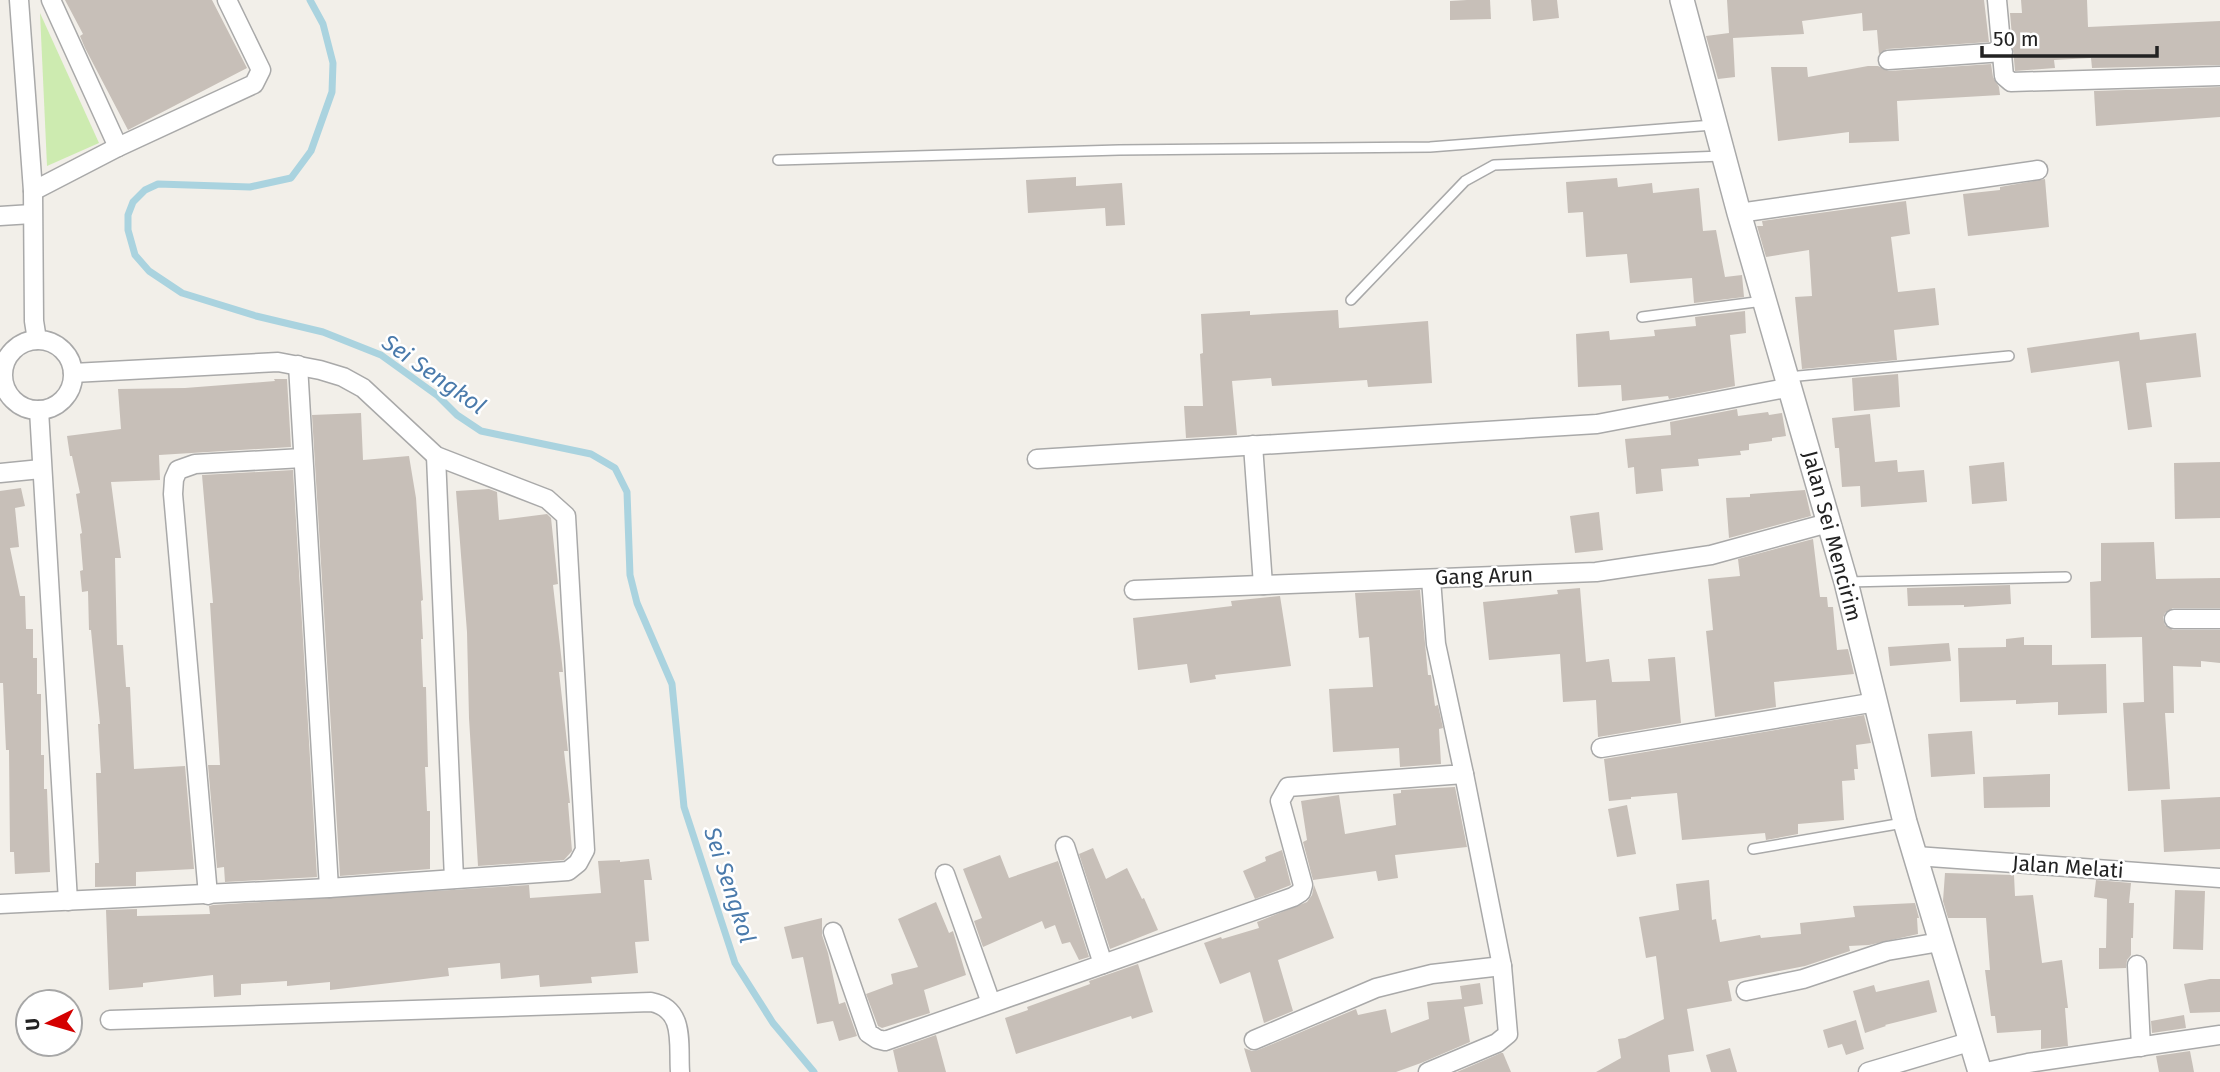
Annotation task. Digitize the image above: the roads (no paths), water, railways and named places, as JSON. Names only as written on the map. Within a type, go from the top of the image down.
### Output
[{"type":"street","points":[[19,0],[33,191],[34,321],[37,340]]},
{"type":"street","points":[[51,0],[118,147]]},
{"type":"street","points":[[33,191],[118,147],[254,84],[261,70],[226,0]]},
{"type":"street","name":"Jalan Sei Mencirim","points":[[1682,0],[1739,212],[1846,582],[1905,822],[1980,1072]]},
{"type":"street","points":[[1997,0],[2004,76],[2011,82],[2220,76]]},
{"type":"street","points":[[1888,60],[2003,52]]},
{"type":"street","points":[[1739,212],[2038,170]]},
{"type":"street","points":[[0,216],[32,214]]},
{"type":"street","points":[[37,340],[57,345],[71,362],[73,373],[67,394],[50,408],[38,410],[18,404],[5,387],[1,376],[9,355],[26,342],[37,340]]},
{"type":"street","points":[[0,904],[329,888],[568,871],[578,863],[585,850],[566,516],[547,499],[436,456],[363,388],[343,377],[278,362],[73,373]]},
{"type":"street","points":[[298,365],[329,888]]},
{"type":"street","points":[[1037,459],[1597,424],[1789,382]]},
{"type":"street","points":[[38,410],[68,901]]},
{"type":"street","points":[[1253,445],[1263,585]]},
{"type":"street","points":[[436,456],[454,879]]},
{"type":"street","points":[[208,895],[173,494],[174,479],[178,470],[195,464],[303,458]]},
{"type":"street","points":[[0,473],[41,470]]},
{"type":"street","name":"Gang Arun","points":[[1134,590],[1596,572],[1711,555],[1828,523]]},
{"type":"street","points":[[1431,1072],[1497,1043],[1508,1034],[1502,966],[1436,644],[1432,579]]},
{"type":"street","points":[[2174,619],[2220,619]]},
{"type":"street","points":[[1601,748],[1876,702]]},
{"type":"street","points":[[833,932],[868,1033],[885,1041],[1301,892],[1303,885],[1280,801],[1288,787],[1464,774]]},
{"type":"street","points":[[1065,846],[1103,964]]},
{"type":"street","name":"Jalan Melati","points":[[1916,856],[2220,878]]},
{"type":"street","points":[[944,874],[991,1003]]},
{"type":"street","points":[[1746,991],[1803,979],[1887,951],[1940,942]]},
{"type":"street","points":[[2137,965],[2141,1047]]},
{"type":"street","points":[[1254,1040],[1376,988],[1432,974],[1502,966]]},
{"type":"street","points":[[110,1020],[651,1002],[662,1004],[671,1010],[677,1019],[680,1072]]},
{"type":"street","points":[[1986,1072],[2028,1063],[2220,1035]]},
{"type":"street","points":[[1868,1072],[1969,1042]]},
{"type":"lane","points":[[778,160],[1119,150],[1430,147],[1716,125]]},
{"type":"lane","points":[[1351,300],[1465,181],[1494,165],[1724,156]]},
{"type":"lane","points":[[1642,317],[1765,301]]},
{"type":"lane","points":[[1789,382],[2010,356]]},
{"type":"lane","points":[[1846,582],[2066,577]]},
{"type":"lane","points":[[1753,849],[1905,822]]},
{"type":"waterway","name":"Sei Sengkol","points":[[310,0],[323,24],[333,63],[332,92],[311,151],[291,178],[250,187],[158,184],[145,190],[133,202],[128,215],[128,230],[135,255],[149,271],[182,293],[256,316],[323,332],[381,355],[481,431],[591,454],[615,468],[627,492],[630,575],[637,603],[672,684],[684,807],[735,963],[773,1023],[814,1072]]}]
